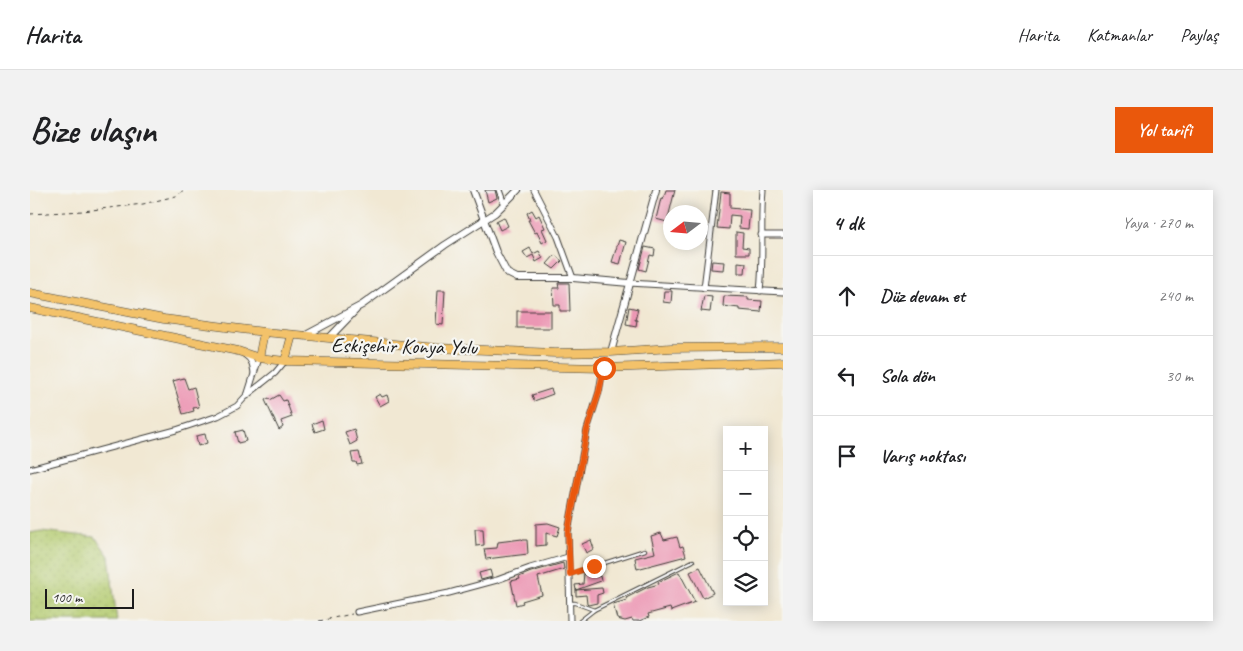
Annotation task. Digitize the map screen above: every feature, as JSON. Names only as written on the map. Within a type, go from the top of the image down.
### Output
[{"type":"highway","points":[[30,293],[164,319],[292,335],[437,348],[555,353],[671,348],[783,347]]},
{"type":"highway","name":"Eskişehir Konya Yolu","points":[[30,308],[238,350],[259,358],[284,361],[604,368],[783,362]]},
{"type":"highway","points":[[259,358],[264,332]]},
{"type":"highway","points":[[284,361],[292,335]]},
{"type":"street","points":[[473,190],[496,252],[507,273],[517,278],[574,278],[783,292]]},
{"type":"street","points":[[499,190],[504,204]]},
{"type":"street","points":[[330,337],[361,306],[445,244],[495,213],[518,190]]},
{"type":"street","points":[[534,190],[558,237],[574,278]]},
{"type":"street","points":[[611,352],[656,190]]},
{"type":"street","points":[[704,288],[716,190]]},
{"type":"street","points":[[760,291],[762,276],[763,190]]},
{"type":"street","points":[[761,235],[783,235]]},
{"type":"street","points":[[306,335],[361,306]]},
{"type":"street","points":[[238,350],[248,357],[253,365],[254,376]]},
{"type":"street","points":[[246,396],[259,358]]},
{"type":"street","points":[[30,469],[176,430],[218,416],[237,406],[246,396],[275,373],[284,361]]},
{"type":"street","points":[[570,621],[568,532],[587,430],[599,392],[604,368]]},
{"type":"street","points":[[357,612],[450,593],[568,557]]},
{"type":"lane","points":[[570,574],[645,550]]},
{"type":"lane","points":[[580,621],[594,610],[693,561]]},
{"type":"lane","points":[[570,603],[594,610]]},
{"type":"path","points":[[30,214],[83,211],[144,204],[176,196],[184,190]]},
{"type":"path","points":[[318,621],[357,612]]},
{"type":"green space","points":[[41,531],[95,537],[109,556],[117,621],[30,621],[30,533]]},
{"type":"building","points":[[485,190],[495,190],[497,198],[488,202]]},
{"type":"building","points":[[666,190],[675,190],[671,205],[663,205],[663,221],[656,219],[661,198],[663,199]]},
{"type":"building","points":[[721,192],[730,193],[730,208],[750,210],[748,229],[739,228],[740,216],[730,215],[729,229],[717,228]]},
{"type":"building","points":[[532,210],[536,217],[539,215],[545,228],[542,229],[547,240],[542,243],[528,220],[530,220],[527,213]]},
{"type":"building","points":[[504,217],[508,226],[500,230],[496,221]]},
{"type":"building","points":[[736,232],[743,233],[742,247],[749,248],[749,254],[736,254]]},
{"type":"building","points":[[619,240],[626,242],[620,264],[612,262]]},
{"type":"building","points":[[645,247],[655,249],[654,256],[650,255],[646,271],[639,269]]},
{"type":"building","points":[[530,248],[533,254],[539,251],[543,258],[536,262],[533,255],[527,258],[523,252]]},
{"type":"building","points":[[555,255],[562,261],[554,269],[547,264]]},
{"type":"building","points":[[712,261],[724,262],[723,270],[711,269]]},
{"type":"building","points":[[738,262],[746,263],[745,273],[738,273]]},
{"type":"building","points":[[558,283],[569,283],[570,311],[560,311],[560,305],[554,305],[553,288],[559,288]]},
{"type":"building","points":[[438,290],[445,290],[443,325],[436,324]]},
{"type":"building","points":[[664,291],[672,291],[671,303],[663,302]]},
{"type":"building","points":[[704,296],[712,297],[710,312],[701,311]]},
{"type":"building","points":[[724,296],[748,297],[748,300],[762,301],[761,312],[723,306]]},
{"type":"building","points":[[629,307],[638,309],[635,320],[637,320],[636,326],[626,324]]},
{"type":"building","points":[[517,311],[551,311],[551,328],[517,328]]},
{"type":"building","points":[[184,378],[188,389],[194,387],[199,407],[193,408],[194,411],[183,414],[173,381]]},
{"type":"building","points":[[551,389],[553,394],[534,401],[532,395]]},
{"type":"building","points":[[380,394],[382,397],[387,395],[389,401],[380,406],[375,397]]},
{"type":"building","points":[[279,395],[283,401],[286,400],[292,417],[281,421],[283,427],[279,430],[265,400],[269,398],[270,400]]},
{"type":"building","points":[[322,420],[324,429],[315,432],[312,424]]},
{"type":"building","points":[[354,429],[357,441],[350,445],[345,432]]},
{"type":"building","points":[[243,430],[246,441],[238,443],[235,432]]},
{"type":"building","points":[[205,434],[207,443],[198,446],[196,436]]},
{"type":"building","points":[[359,452],[362,464],[357,465],[356,462],[353,462],[351,453]]},
{"type":"building","points":[[548,523],[560,527],[557,536],[546,533],[546,545],[536,546],[536,524]]},
{"type":"building","points":[[475,529],[483,529],[484,545],[476,546]]},
{"type":"building","points":[[661,533],[664,540],[677,537],[680,547],[683,546],[686,556],[637,569],[635,558],[655,553],[651,536]]},
{"type":"building","points":[[527,540],[528,554],[486,559],[484,549],[497,548],[498,542]]},
{"type":"building","points":[[591,540],[594,549],[586,553],[582,544]]},
{"type":"building","points":[[563,563],[564,569],[538,577],[542,595],[522,601],[523,603],[516,605],[511,581],[520,579],[519,577],[531,572]]},
{"type":"building","points":[[700,567],[713,593],[703,598],[690,572]]},
{"type":"building","points":[[490,570],[492,577],[481,580],[479,573]]},
{"type":"building","points":[[593,570],[595,577],[600,576],[601,581],[576,590],[575,585],[583,584],[584,573]]},
{"type":"building","points":[[679,572],[695,602],[671,611],[670,608],[648,614],[649,617],[639,621],[617,619],[613,604],[627,600],[626,598],[648,587],[659,584],[658,582]]},
{"type":"building","points":[[602,588],[603,593],[597,595],[597,603],[588,605],[586,595],[576,596],[576,590]]},
{"type":"route","points":[[594,566],[570,574],[568,532],[587,430],[599,392],[604,368]]}]
